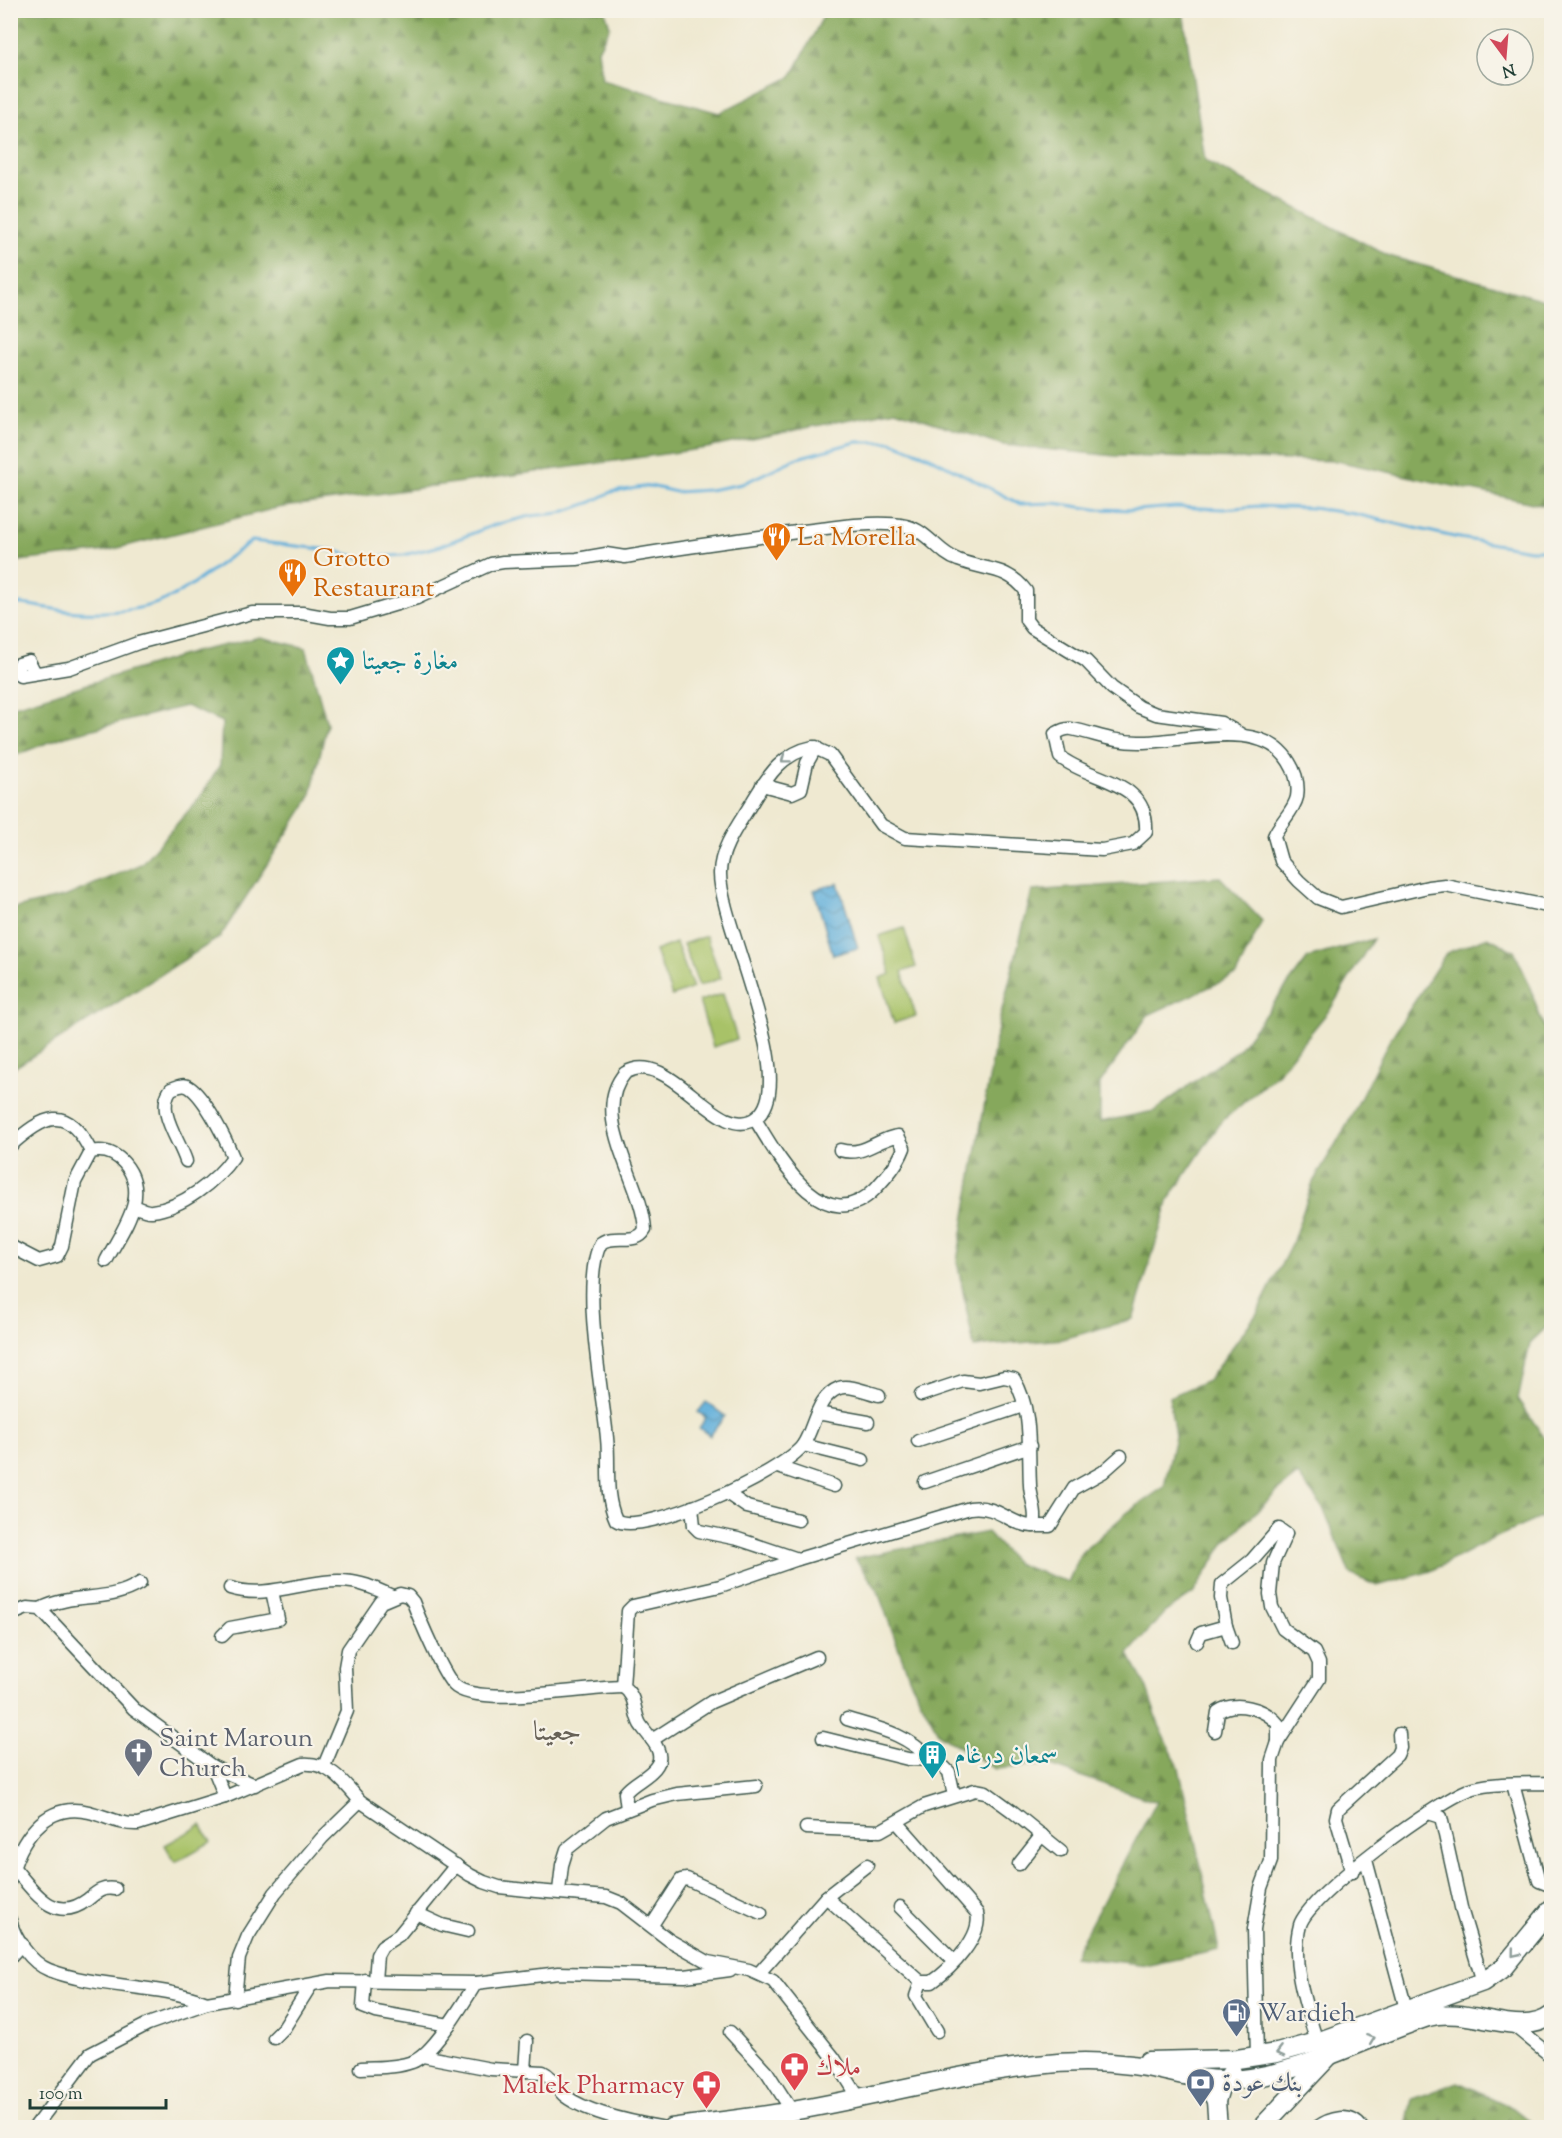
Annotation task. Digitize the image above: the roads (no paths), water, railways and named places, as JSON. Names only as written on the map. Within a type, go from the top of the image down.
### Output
[{"type":"highway","points":[[1132,2065],[1158,2059],[1257,2057],[1317,2042],[1484,1982],[1503,1968],[1551,1908]]},
{"type":"highway","points":[[671,2127],[792,2111],[981,2073],[1068,2062],[1132,2065],[1225,2080],[1258,2077],[1330,2055],[1446,2013],[1467,2014],[1513,2025],[1530,2024],[1551,2015]]},
{"type":"highway","points":[[1261,2127],[1330,2055]]},
{"type":"highway","points":[[1216,2101],[1225,2080],[1236,2069],[1257,2057]]},
{"type":"highway","points":[[1195,2076],[1211,2090],[1216,2101],[1218,2127]]},
{"type":"street","points":[[35,673],[77,666],[138,643],[252,613],[302,613],[330,618],[350,618],[417,598],[491,564],[577,560],[606,554],[625,557],[848,526],[891,525],[913,528],[926,535],[953,558],[975,567],[1008,573],[1026,591],[1026,620],[1032,628],[1086,661],[1112,688],[1139,707],[1156,714],[1221,723],[1246,737]]},
{"type":"street","points":[[879,1395],[846,1386],[839,1388],[827,1397],[803,1445],[778,1467],[728,1494],[692,1507],[625,1524],[616,1520],[610,1509],[607,1432],[593,1316],[595,1273],[602,1243],[606,1239],[636,1238],[645,1230],[616,1132],[613,1112],[614,1090],[625,1073],[647,1067],[661,1072],[729,1120],[748,1122],[755,1119],[770,1102],[771,1089],[767,1057],[753,992],[724,906],[720,869],[725,851],[762,785],[772,770],[786,758],[805,748],[816,747],[830,755],[881,825],[904,838],[1102,850],[1133,844],[1146,832],[1147,816],[1139,801],[1119,785],[1060,757],[1055,734],[1072,729],[1107,740],[1131,742],[1215,734],[1262,740],[1285,754],[1294,771],[1298,788],[1296,801],[1274,836],[1281,861],[1326,903],[1347,907],[1414,890],[1445,885],[1551,907]]},
{"type":"street","points":[[762,785],[792,792],[801,789],[807,763],[816,747]]},
{"type":"street","points":[[134,1206],[150,1212],[170,1205],[218,1178],[233,1157],[226,1140],[202,1101],[189,1087],[181,1085],[171,1089],[165,1102],[165,1113],[186,1161]]},
{"type":"street","points":[[10,1146],[36,1124],[47,1118],[59,1118],[76,1129],[90,1152]]},
{"type":"street","points":[[755,1119],[796,1180],[815,1196],[833,1204],[854,1204],[871,1193],[895,1166],[904,1148],[898,1136],[890,1137],[855,1153],[840,1150]]},
{"type":"street","points":[[90,1152],[107,1151],[127,1166],[135,1187],[134,1206],[106,1261]]},
{"type":"street","points":[[10,1246],[39,1261],[57,1256],[62,1246],[75,1182],[90,1152]]},
{"type":"street","points":[[921,1395],[963,1381],[979,1383],[1010,1377],[1017,1384],[1030,1446],[1030,1486],[1036,1520],[1034,1526]]},
{"type":"street","points":[[918,1441],[1023,1406]]},
{"type":"street","points":[[817,1413],[868,1422]]},
{"type":"street","points":[[803,1445],[863,1460]]},
{"type":"street","points":[[925,1482],[1030,1446]]},
{"type":"street","points":[[623,1687],[628,1611],[633,1606],[720,1586],[798,1559],[982,1506],[1034,1526],[1050,1526],[1074,1488],[1103,1472],[1121,1456]]},
{"type":"street","points":[[778,1467],[834,1486]]},
{"type":"street","points":[[728,1494],[747,1507],[798,1520]]},
{"type":"street","points":[[692,1507],[694,1526],[699,1531],[738,1539],[798,1559]]},
{"type":"street","points":[[1232,1643],[1221,1598],[1222,1584],[1252,1560],[1279,1529],[1286,1534],[1273,1563],[1270,1594],[1272,1607],[1283,1629],[1314,1652],[1319,1669],[1319,1679],[1278,1742]]},
{"type":"street","points":[[230,1588],[244,1593],[272,1591],[324,1582],[351,1581],[392,1596]]},
{"type":"street","points":[[10,1615],[27,1608],[40,1609],[62,1599],[120,1593],[140,1583]]},
{"type":"street","points":[[222,1636],[230,1628],[278,1619],[272,1591]]},
{"type":"street","points":[[324,1766],[347,1711],[345,1657],[374,1611],[392,1596],[400,1594],[408,1596],[413,1602],[452,1684],[469,1693],[550,1694],[623,1687],[632,1695],[639,1722],[659,1754],[659,1763],[625,1792],[627,1809]]},
{"type":"street","points":[[40,1609],[120,1697],[213,1767],[255,1785]]},
{"type":"street","points":[[1197,1642],[1201,1633],[1226,1626]]},
{"type":"street","points":[[652,1740],[711,1702],[818,1658]]},
{"type":"street","points":[[1215,1731],[1218,1712],[1223,1708],[1257,1708],[1278,1724],[1278,1742],[1271,1768],[1271,1861],[1261,1888],[1255,1922],[1254,2001],[1257,2057]]},
{"type":"street","points":[[847,1719],[902,1736],[914,1743],[930,1759]]},
{"type":"street","points":[[1352,1872],[1336,1818],[1338,1809],[1397,1755],[1400,1748],[1399,1734]]},
{"type":"street","points":[[823,1738],[908,1759],[937,1760],[946,1768],[954,1795]]},
{"type":"street","points":[[116,1889],[102,1889],[72,1910],[63,1911],[12,1874],[33,1830],[60,1811],[89,1812],[125,1824],[138,1824],[225,1797],[303,1764],[324,1766],[346,1784],[360,1801],[470,1875],[499,1887],[606,1897],[621,1903],[691,1953],[708,1962],[759,1973],[783,1991],[834,2058],[859,2098]]},
{"type":"street","points":[[213,1767],[225,1797]]},
{"type":"street","points":[[1317,2042],[1305,2001],[1297,1956],[1300,1927],[1304,1916],[1314,1903],[1366,1860],[1453,1796],[1474,1788],[1551,1783]]},
{"type":"street","points":[[1513,1784],[1539,1881],[1551,1886]]},
{"type":"street","points":[[559,1891],[562,1865],[567,1849],[606,1818],[627,1809],[677,1794],[756,1786]]},
{"type":"street","points":[[806,1828],[880,1831],[924,1806],[969,1790],[986,1792],[1061,1851]]},
{"type":"street","points":[[236,1999],[239,1958],[248,1936],[275,1893],[322,1838],[360,1801]]},
{"type":"street","points":[[1428,1813],[1441,1817],[1462,1912],[1484,1982]]},
{"type":"street","points":[[826,1897],[921,1982],[932,1982],[954,1961],[975,1934],[979,1920],[977,1913],[897,1822]]},
{"type":"street","points":[[1019,1864],[1042,1835]]},
{"type":"street","points":[[1366,1860],[1406,2009]]},
{"type":"street","points":[[449,2025],[376,2012],[363,2007],[377,1955],[382,1946],[399,1935],[456,1865]]},
{"type":"street","points":[[759,1973],[826,1897],[867,1865]]},
{"type":"street","points":[[652,1925],[681,1880],[687,1878],[760,1913]]},
{"type":"street","points":[[900,1907],[954,1961]]},
{"type":"street","points":[[416,1913],[442,1925],[468,1931]]},
{"type":"street","points":[[10,1920],[22,1944],[35,1961],[47,1970],[179,1993],[207,2003]]},
{"type":"street","points":[[10,1957],[22,1944]]},
{"type":"street","points":[[34,2127],[90,2054],[102,2045],[148,2024],[207,2003],[330,1981],[476,1983],[559,1973],[686,1976],[734,1969]]},
{"type":"street","points":[[921,1982],[916,1996],[937,2031]]},
{"type":"street","points":[[361,2068],[402,2065],[423,2056],[449,2025],[476,1983]]},
{"type":"street","points":[[274,2038],[284,2028],[311,1985]]},
{"type":"street","points":[[1513,2025],[1551,2057]]},
{"type":"street","points":[[730,2032],[767,2072],[792,2111]]},
{"type":"street","points":[[525,2071],[527,2041]]},
{"type":"street","points":[[423,2056],[491,2069],[543,2072],[549,2075],[568,2098],[624,2121],[665,2127]]},
{"type":"street","points":[[1316,2127],[1342,2117],[1356,2121],[1362,2127]]},
{"type":"water","points":[[838,883],[858,948],[833,955],[814,890]]},
{"type":"water","points":[[706,1402],[725,1416],[710,1436],[699,1428],[706,1418],[698,1412]]},
{"type":"waterway","points":[[10,603],[79,612],[134,609],[155,604],[177,594],[252,541],[331,550],[362,558],[404,555],[440,546],[494,525],[531,516],[560,513],[592,502],[611,492],[650,486],[676,492],[709,490],[742,484],[797,458],[857,442],[892,442],[928,456],[1020,504],[1055,503],[1094,509],[1137,510],[1176,507],[1223,509],[1258,506],[1312,508],[1355,514],[1454,537],[1530,550],[1552,550]]},
{"type":"place","name":"La Morella","points":[[776,562]]},
{"type":"place","name":"Grotto Restaurant","points":[[292,598]]},
{"type":"place","name":"مغارة جعيتا","points":[[341,686]]},
{"type":"place","name":"Saint Maroun Church","points":[[138,1778]]},
{"type":"place","name":"سمعان درغام","points":[[933,1780]]},
{"type":"place","name":"Wardieh","points":[[1237,2038]]},
{"type":"place","name":"ملاك","points":[[795,2092]]},
{"type":"place","name":"بنك عودة","points":[[1201,2108]]},
{"type":"place","name":"Malek Pharmacy","points":[[706,2110]]},
{"type":"district","name":"جعيتا","points":[[557,1730]]}]
